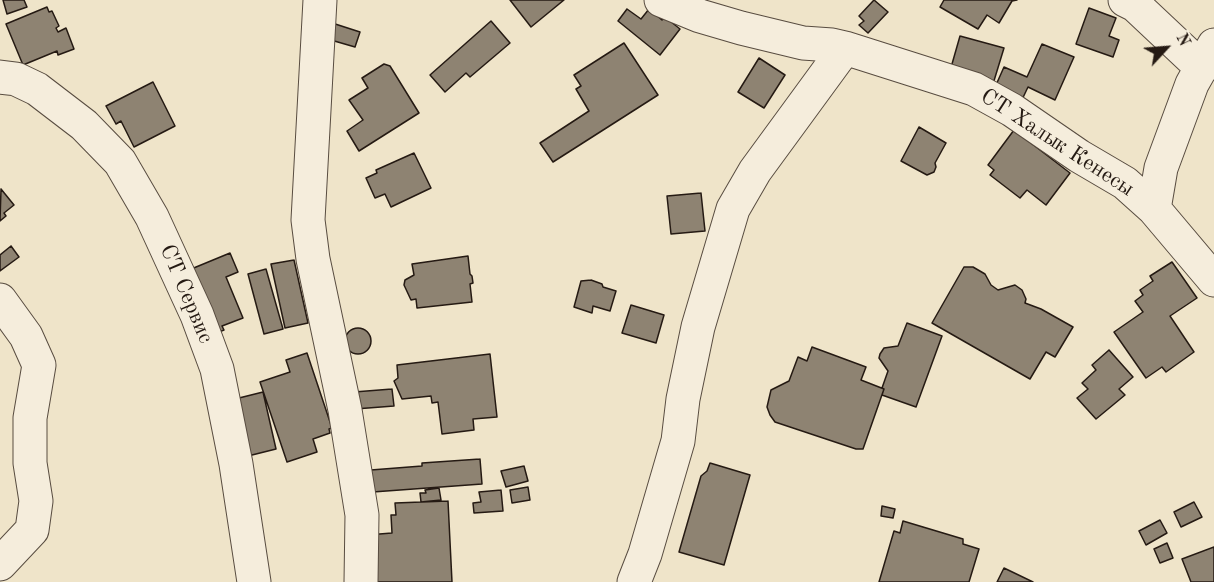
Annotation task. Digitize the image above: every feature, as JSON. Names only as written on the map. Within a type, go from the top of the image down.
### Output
[{"type":"street","points":[[320,0],[308,220],[313,259],[345,410],[362,514],[361,582]]},
{"type":"street","name":"СТ Халык Кенесы","points":[[661,0],[700,16],[741,28],[803,43],[845,48],[974,89],[1012,110],[1079,156],[1125,183],[1154,209],[1214,280]]},
{"type":"street","points":[[1125,0],[1208,57],[1192,84],[1161,168],[1154,209]]},
{"type":"street","points":[[634,582],[645,554],[678,441],[683,399],[698,327],[733,209],[755,171],[845,48]]},
{"type":"street","name":"СТ Сервис","points":[[0,77],[16,79],[37,89],[84,125],[120,162],[152,217],[197,315],[217,369],[236,464],[254,582]]},
{"type":"street","points":[[1125,183],[1146,181],[1161,168]]},
{"type":"street","points":[[0,300],[26,336],[39,365],[30,418],[30,463],[36,501],[32,530],[0,564]]},
{"type":"building","points":[[3,0],[24,0],[27,7],[7,14]]},
{"type":"building","points":[[510,0],[564,0],[531,27]]},
{"type":"building","points":[[874,0],[888,12],[868,33],[859,25],[864,21],[859,16]]},
{"type":"building","points":[[944,0],[1017,0],[1012,1],[999,23],[987,15],[978,29],[940,7]]},
{"type":"building","points":[[47,7],[49,12],[52,11],[59,26],[56,28],[58,32],[66,28],[74,49],[58,55],[57,51],[23,65],[6,24]]},
{"type":"building","points":[[1089,8],[1116,18],[1109,36],[1119,40],[1113,57],[1076,44]]},
{"type":"building","points":[[627,9],[641,19],[649,9],[662,20],[665,17],[680,29],[660,55],[618,21]]},
{"type":"building","points":[[491,21],[510,43],[470,77],[466,73],[445,92],[430,75]]},
{"type":"building","points":[[329,22],[360,32],[355,47],[324,38]]},
{"type":"building","points":[[960,36],[1004,48],[993,84],[950,71]]},
{"type":"building","points":[[624,43],[658,95],[553,162],[540,143],[589,111],[576,89],[581,86],[574,75]]},
{"type":"building","points":[[1042,44],[1074,57],[1055,100],[1028,87],[1019,106],[992,94],[1004,67],[1027,77]]},
{"type":"building","points":[[759,58],[785,75],[764,108],[738,92]]},
{"type":"building","points":[[384,64],[390,66],[419,113],[359,151],[347,131],[363,120],[349,100],[368,88],[362,78]]},
{"type":"building","points":[[153,82],[175,126],[134,147],[121,121],[116,124],[106,106]]},
{"type":"building","points":[[919,127],[946,143],[935,163],[934,172],[927,175],[901,161]]},
{"type":"building","points":[[1014,130],[1070,173],[1046,205],[1027,190],[1020,198],[990,175],[994,170],[988,165]]},
{"type":"building","points":[[414,153],[431,188],[391,207],[385,194],[375,198],[366,178],[377,173],[376,170]]},
{"type":"building","points":[[1,189],[14,205],[4,213],[6,216],[0,221]]},
{"type":"building","points":[[701,193],[705,231],[671,234],[667,196]]},
{"type":"building","points":[[11,246],[19,257],[0,271],[0,255]]},
{"type":"building","points":[[230,253],[238,272],[226,277],[243,318],[222,326],[224,330],[211,335],[184,272]]},
{"type":"building","points":[[468,256],[473,283],[470,284],[472,302],[417,308],[416,299],[411,300],[404,285],[405,280],[414,275],[412,264]]},
{"type":"building","points":[[294,260],[308,323],[285,328],[271,264]]},
{"type":"building","points":[[1172,262],[1197,298],[1170,316],[1194,352],[1166,372],[1162,367],[1146,378],[1114,332],[1143,312],[1135,301],[1143,295],[1140,290],[1153,281],[1150,276]]},
{"type":"building","points":[[964,267],[973,267],[985,274],[991,285],[998,290],[1015,285],[1022,290],[1026,299],[1025,303],[1073,327],[1055,357],[1046,352],[1030,379],[932,323]]},
{"type":"building","points":[[266,269],[283,329],[264,334],[248,274]]},
{"type":"building","points":[[591,280],[616,291],[610,311],[593,306],[592,313],[574,307],[581,281]]},
{"type":"building","points":[[631,305],[664,315],[656,343],[622,333]]},
{"type":"building","points":[[907,323],[942,336],[916,407],[882,395],[888,371],[879,358],[880,354],[884,348],[898,346]]},
{"type":"building","points":[[358,328],[367,332],[371,341],[367,350],[358,354],[349,350],[345,341],[349,332]]},
{"type":"building","points":[[812,347],[866,367],[861,380],[884,389],[863,449],[856,449],[775,422],[770,415],[767,407],[771,390],[789,381],[798,357],[807,361]]},
{"type":"building","points":[[1109,350],[1133,377],[1119,389],[1125,395],[1096,419],[1077,398],[1088,389],[1082,383],[1096,370],[1092,365]]},
{"type":"building","points":[[307,353],[332,428],[329,429],[330,433],[313,439],[317,452],[287,462],[260,382],[290,372],[286,360]]},
{"type":"building","points":[[490,354],[497,417],[473,419],[474,430],[442,434],[438,402],[432,403],[431,396],[402,399],[394,381],[398,378],[397,365]]},
{"type":"building","points":[[392,389],[394,406],[355,409],[354,392]]},
{"type":"building","points":[[263,392],[276,449],[244,457],[231,400]]},
{"type":"building","points":[[480,459],[482,484],[359,493],[358,471]]},
{"type":"building","points":[[710,463],[750,475],[724,565],[679,552],[701,476],[707,471]]},
{"type":"building","points":[[524,466],[528,481],[506,487],[501,471]]},
{"type":"building","points":[[528,487],[530,500],[512,503],[510,490]]},
{"type":"building","points":[[439,488],[441,500],[421,502],[420,493]]},
{"type":"building","points":[[501,490],[503,511],[474,513],[473,503],[481,502],[479,492]]},
{"type":"building","points":[[448,501],[452,582],[370,582],[367,535],[392,533],[391,515],[396,515],[395,503]]},
{"type":"building","points":[[1194,502],[1202,517],[1181,527],[1174,512]]},
{"type":"building","points":[[882,506],[895,509],[893,518],[881,516]]},
{"type":"building","points":[[1160,520],[1167,533],[1146,545],[1139,531]]},
{"type":"building","points":[[903,521],[963,539],[963,544],[979,549],[969,582],[879,582],[894,531],[900,533]]},
{"type":"building","points":[[1167,543],[1173,558],[1160,563],[1154,549]]},
{"type":"building","points":[[1214,547],[1214,582],[1191,582],[1182,559]]},
{"type":"building","points":[[1004,568],[1033,582],[997,582]]}]
